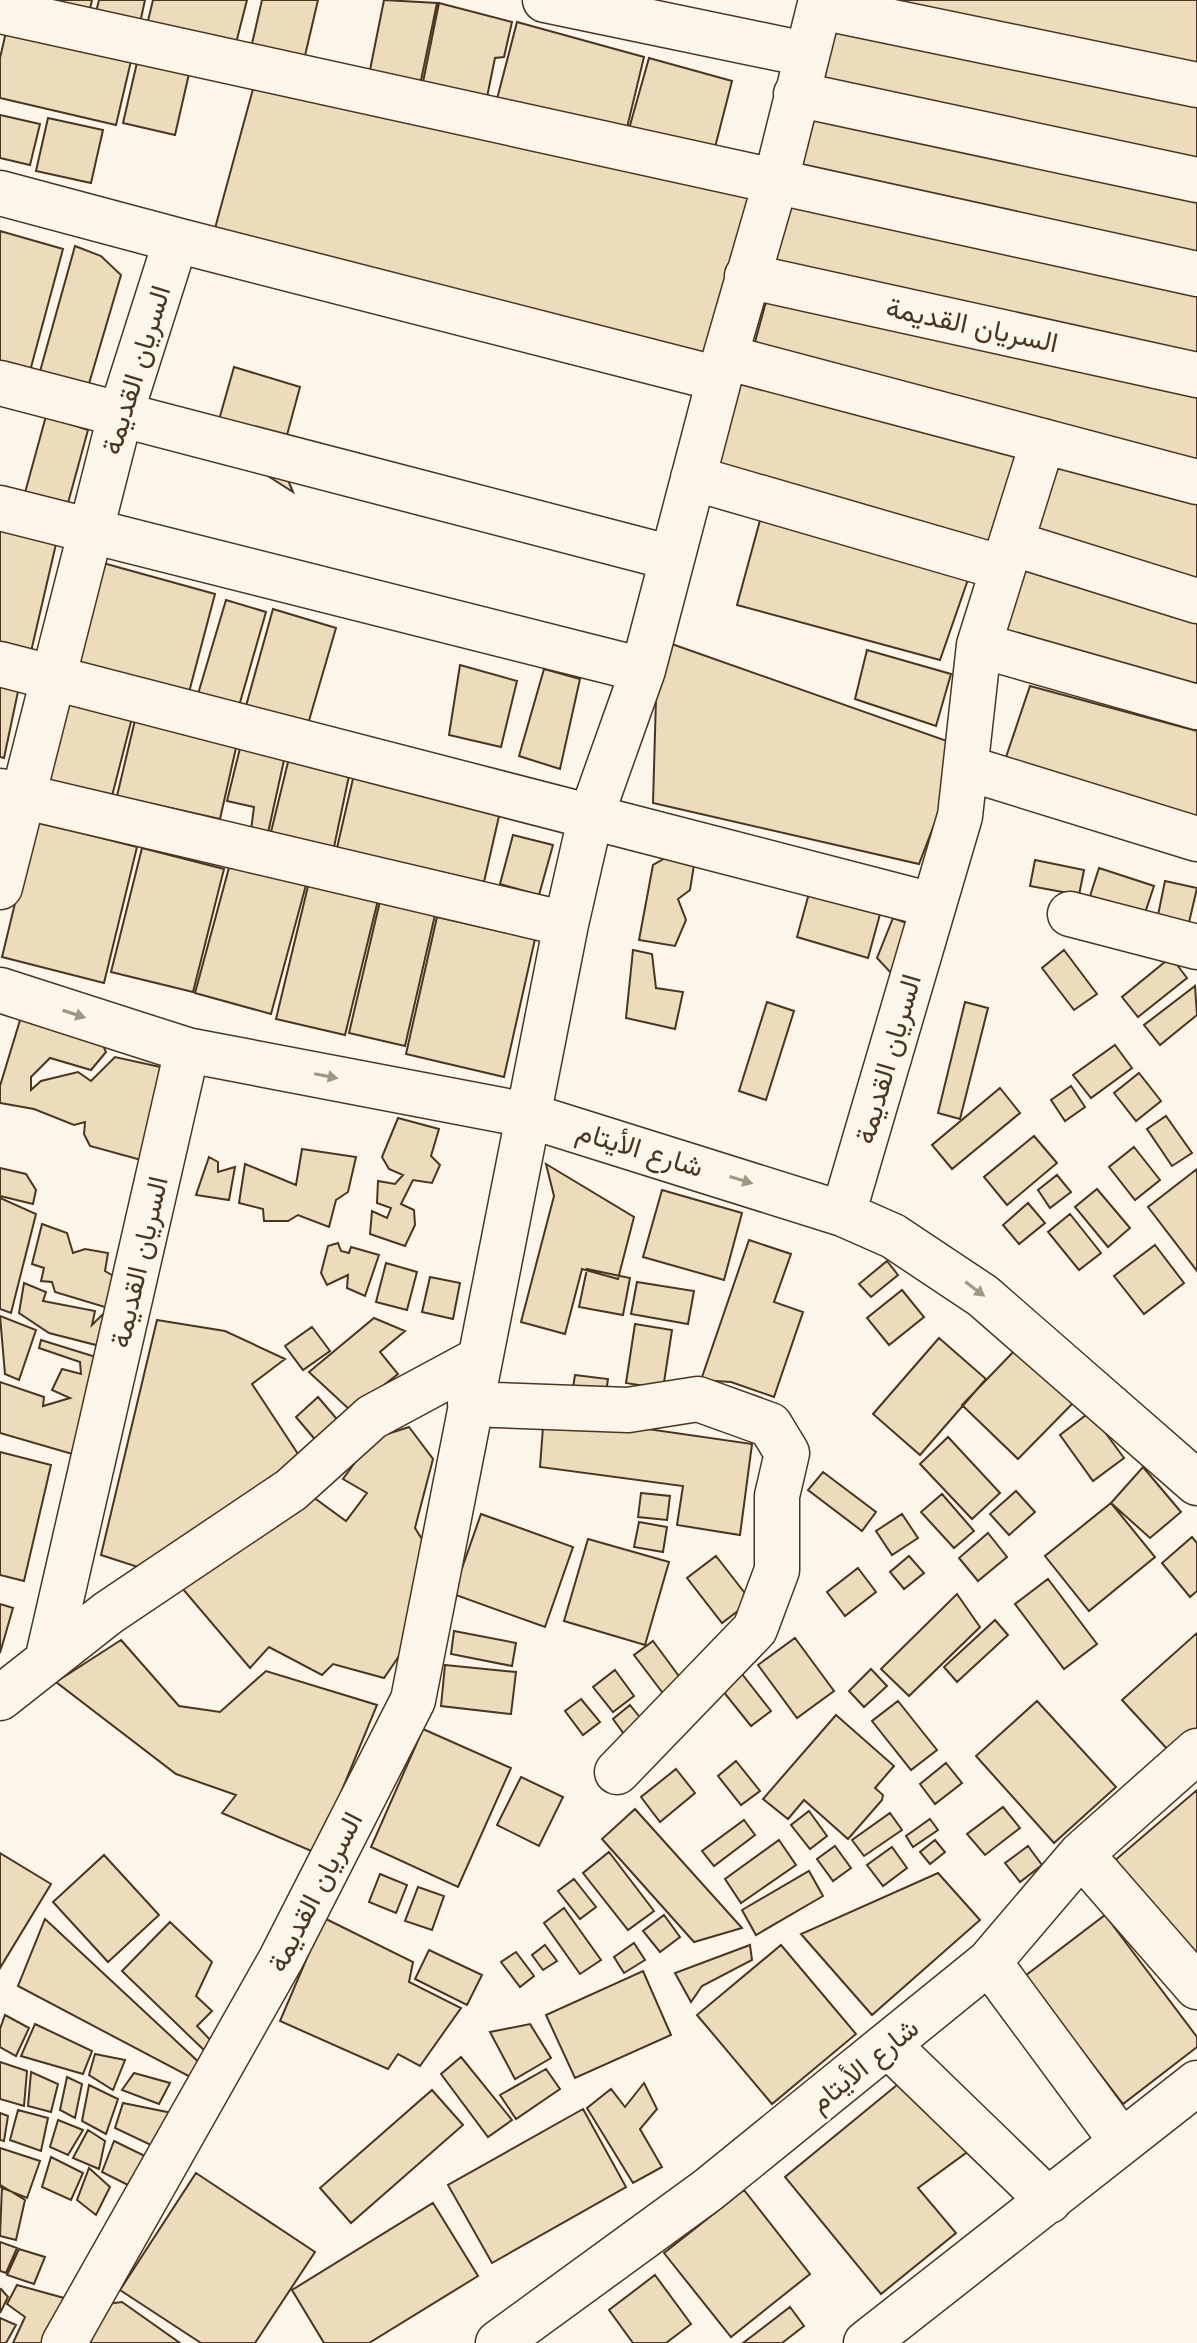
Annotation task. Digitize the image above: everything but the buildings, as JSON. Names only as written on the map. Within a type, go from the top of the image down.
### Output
[{"type":"street","points":[[545,0],[801,74],[1197,180]]},
{"type":"street","points":[[821,3],[1197,85]]},
{"type":"street","name":"السريان القديمة","points":[[64,2343],[274,1973],[413,1700],[527,1115],[590,819],[643,670],[821,3]]},
{"type":"street","points":[[0,11],[775,184],[1197,274]]},
{"type":"street","points":[[0,193],[176,240],[1043,441],[1197,482]]},
{"type":"street","name":"السريان القديمة","points":[[0,887],[12,794],[52,677],[120,416],[176,240]]},
{"type":"street","name":"السريان القديمة","points":[[747,276],[1197,375]]},
{"type":"street","points":[[0,383],[672,558]]},
{"type":"street","name":"السريان القديمة","points":[[843,1214],[960,816],[979,645],[1043,441]]},
{"type":"street","points":[[693,478],[1197,601]]},
{"type":"street","points":[[0,508],[89,533],[643,670]]},
{"type":"street","points":[[979,645],[1197,707]]},
{"type":"street","points":[[0,664],[932,905]]},
{"type":"street","points":[[967,768],[1197,839]]},
{"type":"street","points":[[12,794],[566,924]]},
{"type":"street","points":[[1070,914],[1197,947]]},
{"type":"street","name":"شارع الأيتام","points":[[0,990],[187,1050],[527,1115],[843,1214],[893,1236],[983,1296],[1197,1483]]},
{"type":"street","name":"السريان القديمة","points":[[47,1661],[187,1050]]},
{"type":"street","points":[[0,1698],[108,1613],[291,1490],[372,1417],[478,1360]]},
{"type":"street","points":[[470,1404],[628,1410],[698,1399],[770,1425],[787,1453],[777,1496],[777,1570],[755,1629],[617,1772]]},
{"type":"street","name":"شارع الأيتام","points":[[498,2343],[708,2190],[989,1962],[1081,1854],[1197,1751]]},
{"type":"street","points":[[1081,1854],[1197,1987]]},
{"type":"street","points":[[989,1962],[1122,2142]]},
{"type":"street","points":[[889,2046],[1049,2201]]},
{"type":"street","points":[[866,2343],[1197,2083]]}]
